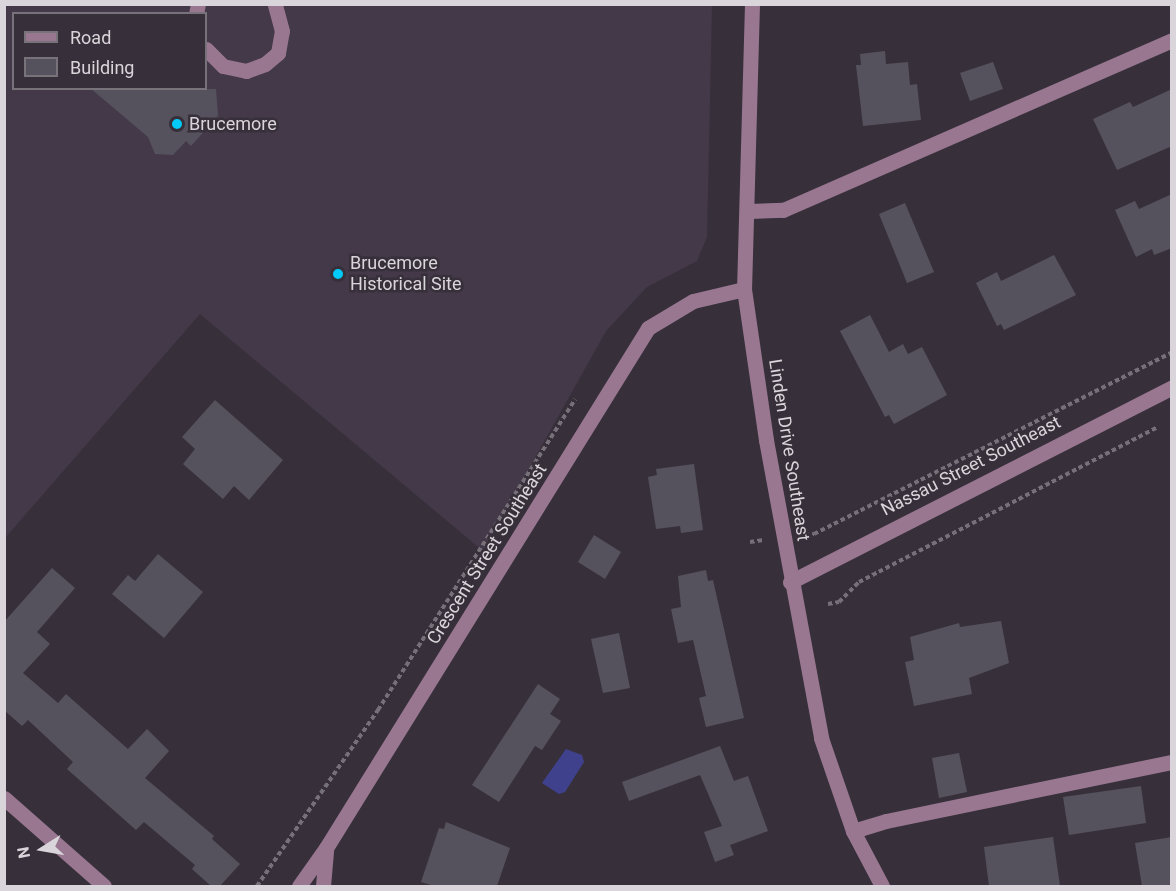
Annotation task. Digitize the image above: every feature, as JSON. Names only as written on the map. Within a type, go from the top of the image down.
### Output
[{"type":"street","points":[[207,50],[223,66],[246,71],[265,64],[278,53],[282,31],[274,4]]},
{"type":"street","name":"Linden Drive Southeast","points":[[752,4],[748,211],[744,289],[790,582],[821,738],[853,831],[882,886]]},
{"type":"street","points":[[748,211],[783,210],[1172,40]]},
{"type":"street","name":"Crescent Street Southeast","points":[[299,886],[326,848],[648,328],[693,301],[744,289]]},
{"type":"street","name":"Nassau Street Southeast","points":[[790,582],[1172,387]]},
{"type":"street","points":[[853,831],[886,821],[1172,762]]},
{"type":"street","points":[[4,798],[104,886]]},
{"type":"street","points":[[323,886],[326,848]]},
{"type":"path","points":[[798,535],[814,534],[1172,352]]},
{"type":"path","points":[[257,886],[378,710],[576,399]]},
{"type":"path","points":[[828,604],[839,602],[859,582],[1156,428]]},
{"type":"path","points":[[750,542],[765,540]]},
{"type":"shaded area","name":"Brucemore Historical Site","points":[[5,5],[712,5],[707,237],[697,261],[647,287],[606,331],[483,551],[200,314],[5,538]]},
{"type":"shaded area","points":[[566,749],[582,755],[584,762],[565,792],[559,794],[542,783]]},
{"type":"building","points":[[885,51],[886,64],[908,62],[910,85],[917,84],[921,120],[863,126],[856,65],[861,65],[860,54]]},
{"type":"building","points":[[993,62],[1003,89],[970,101],[960,73]]},
{"type":"building","name":"Brucemore","points":[[216,89],[218,116],[191,146],[186,141],[173,155],[155,154],[148,137],[92,90]]},
{"type":"building","points":[[1172,89],[1172,146],[1117,170],[1093,119],[1130,102],[1133,107]]},
{"type":"building","points":[[1172,194],[1172,248],[1154,255],[1152,249],[1136,257],[1115,210],[1135,201],[1139,209]]},
{"type":"building","points":[[905,203],[934,272],[907,283],[879,214]]},
{"type":"building","points":[[1054,255],[1076,295],[1004,330],[1001,324],[997,326],[976,283],[997,272],[1001,281]]},
{"type":"building","points":[[870,315],[889,352],[903,344],[908,354],[922,347],[947,395],[894,424],[889,415],[885,417],[840,331]]},
{"type":"building","points":[[215,400],[283,460],[249,500],[234,486],[223,499],[183,464],[195,449],[182,437]]},
{"type":"building","points":[[694,464],[703,530],[681,533],[680,526],[656,529],[648,477],[657,475],[656,469]]},
{"type":"building","points":[[594,535],[621,552],[605,579],[578,562]]},
{"type":"building","points":[[158,554],[203,592],[164,638],[112,594],[128,575],[135,581]]},
{"type":"building","points":[[52,568],[75,588],[37,632],[50,644],[23,673],[58,703],[66,694],[128,749],[147,729],[169,751],[145,778],[214,836],[212,839],[240,864],[220,886],[211,886],[192,869],[195,865],[144,822],[136,830],[67,769],[73,762],[28,720],[22,726],[4,710],[4,622]]},
{"type":"building","points":[[706,570],[708,581],[713,580],[744,718],[706,727],[699,698],[706,696],[693,640],[678,643],[671,609],[681,607],[678,576]]},
{"type":"building","points":[[1001,621],[1009,663],[969,678],[972,694],[914,706],[905,662],[914,660],[910,637],[959,623],[960,627]]},
{"type":"building","points":[[619,633],[630,688],[603,693],[591,639]]},
{"type":"building","points":[[538,684],[560,699],[550,714],[561,721],[542,750],[535,746],[499,802],[472,785]]},
{"type":"building","points":[[720,746],[734,781],[748,776],[768,831],[730,845],[734,855],[715,862],[704,832],[722,826],[700,775],[629,801],[622,782]]},
{"type":"building","points":[[959,753],[967,792],[939,798],[932,758]]},
{"type":"building","points":[[1141,786],[1146,823],[1069,835],[1063,797]]},
{"type":"building","points":[[446,822],[510,848],[497,886],[434,886],[421,882],[439,828],[444,829]]},
{"type":"building","points":[[1053,837],[1060,886],[989,886],[984,847]]},
{"type":"building","points":[[1172,837],[1172,886],[1142,886],[1135,843]]},
{"type":"place","name":"Brucemore","points":[[177,124]]},
{"type":"place","name":"Brucemore Historical Site","points":[[338,274]]}]
